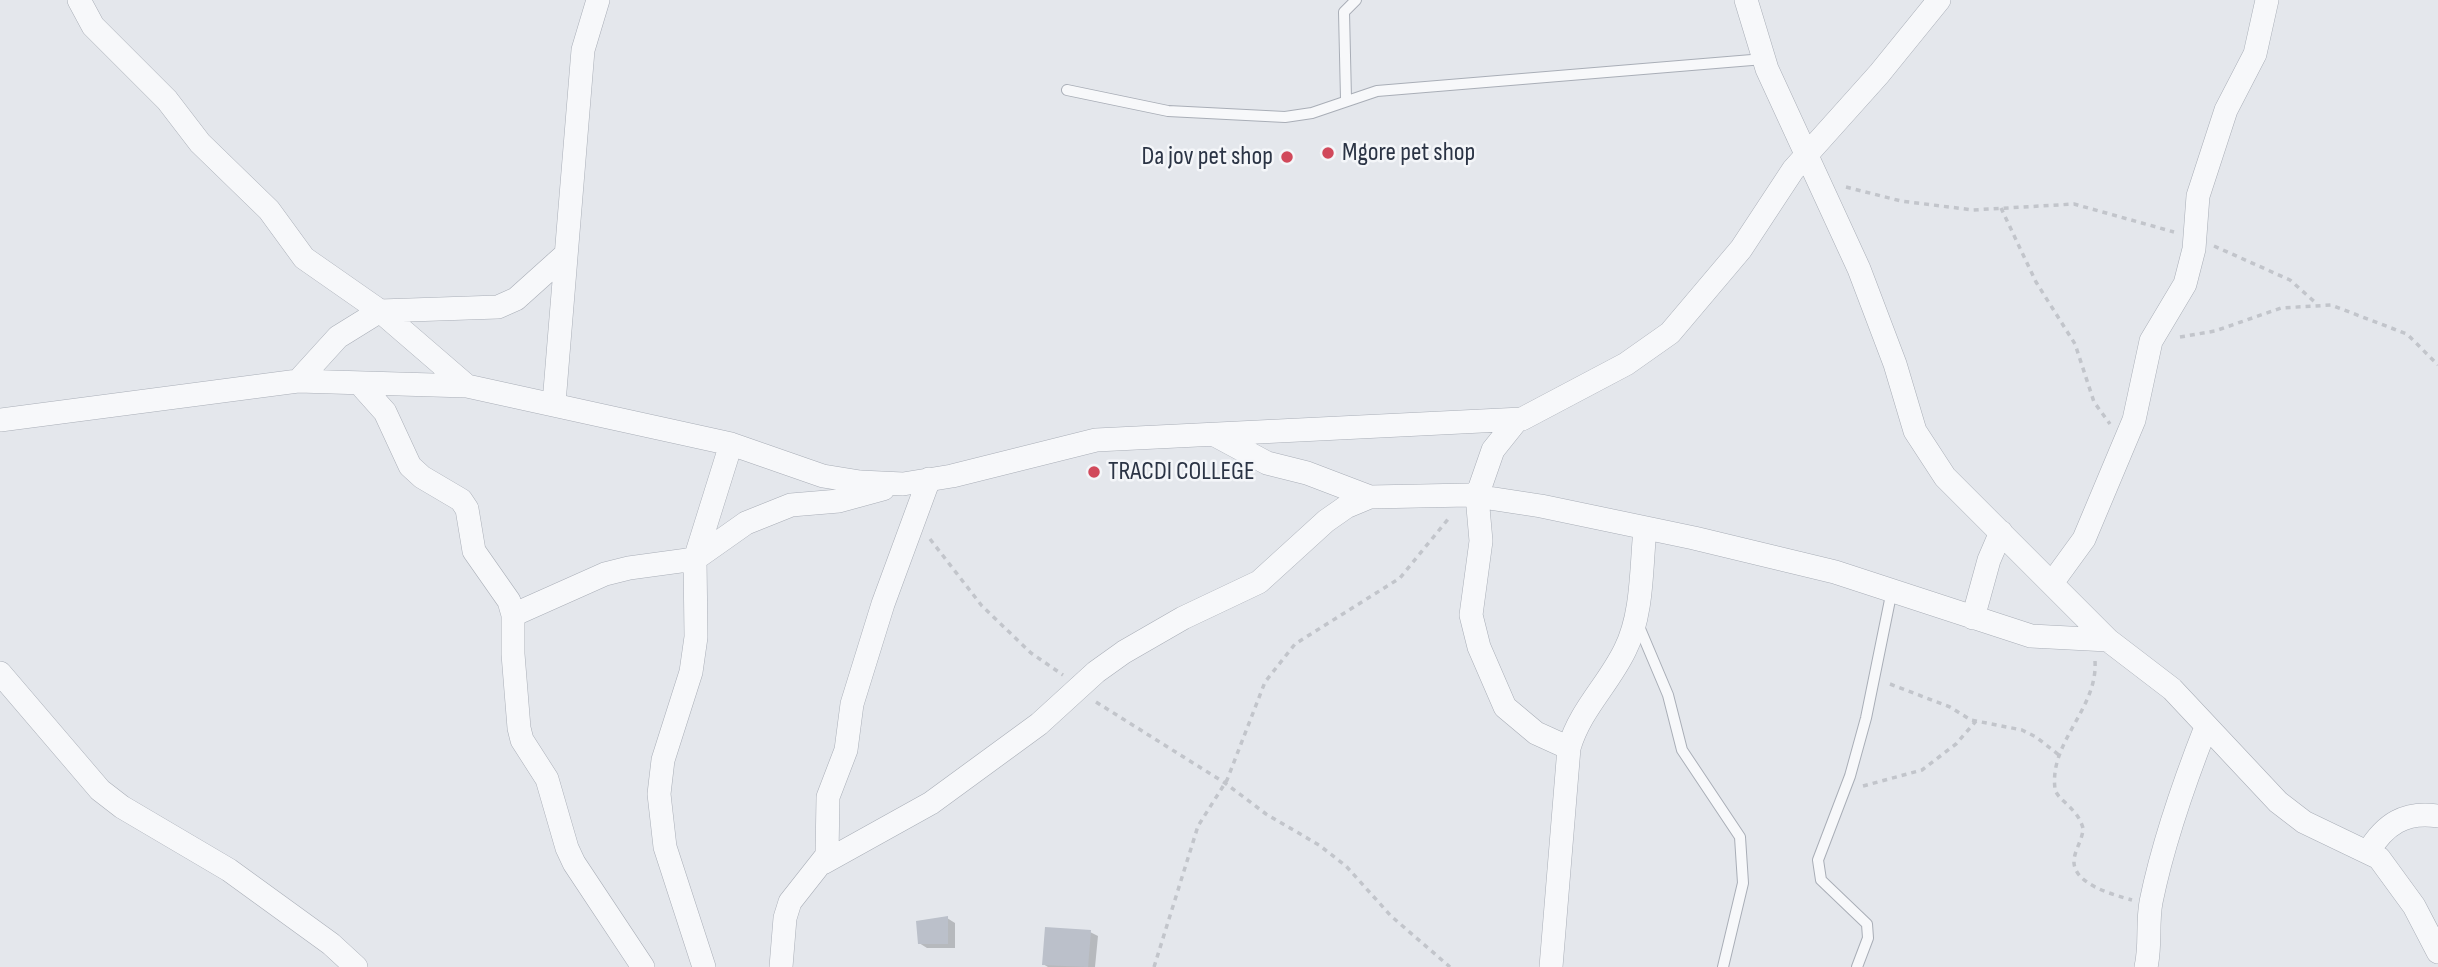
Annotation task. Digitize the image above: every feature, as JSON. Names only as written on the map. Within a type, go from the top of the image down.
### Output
[{"type":"street","points":[[79,0],[93,26],[167,100],[200,143],[269,210],[304,258],[380,311],[467,386]]},
{"type":"street","points":[[554,403],[583,50],[597,0]]},
{"type":"street","points":[[1746,0],[1764,58],[1859,270],[1920,442],[1945,477],[2052,583],[2099,640],[2172,689],[2278,802],[2313,827],[2379,858],[2393,874],[2438,952]]},
{"type":"street","points":[[513,615],[605,574],[695,559],[747,523],[791,505],[839,501],[1096,440],[1332,430],[1395,423],[1517,420],[1530,416],[1626,364],[1670,333],[1741,249],[1806,156],[1879,74],[1939,0]]},
{"type":"street","points":[[2052,583],[2084,538],[2140,402],[2151,341],[2185,284],[2195,240],[2198,195],[2226,110],[2255,54],[2267,0]]},
{"type":"street","points":[[298,381],[338,337],[380,311],[498,307],[516,299],[565,255]]},
{"type":"street","points":[[0,420],[298,381],[467,386],[731,444],[823,476],[860,482],[903,484]]},
{"type":"street","points":[[360,384],[385,412],[410,466],[422,477],[461,500],[467,509],[474,551],[509,601],[513,615],[516,715],[522,740],[547,779],[574,863],[643,967]]},
{"type":"street","points":[[1517,420],[1493,450],[1473,496],[1481,541],[1471,615],[1479,648],[1506,707],[1536,733],[1569,748]]},
{"type":"street","points":[[1215,434],[1267,463],[1307,473],[1370,497],[1473,496],[1645,528],[1835,572],[2031,636],[2099,640]]},
{"type":"street","points":[[704,967],[665,847],[659,794],[663,760],[691,672],[694,649],[695,559],[731,444]]},
{"type":"street","points":[[823,863],[829,845],[828,797],[846,750],[852,704],[880,612],[929,480]]},
{"type":"street","points":[[781,967],[785,918],[790,902],[823,863],[931,803],[1015,743],[1124,652],[1183,618],[1259,582],[1326,521],[1346,507],[1370,497]]},
{"type":"street","points":[[1551,967],[1569,748],[1575,727],[1624,652],[1636,618],[1645,528]]},
{"type":"street","points":[[1973,618],[1989,560],[2001,532]]},
{"type":"street","points":[[0,673],[100,790],[122,807],[238,876],[331,944],[356,967]]},
{"type":"street","points":[[2146,967],[2151,904],[2189,770],[2206,727]]},
{"type":"street","points":[[2368,852],[2377,837],[2396,821],[2421,813],[2438,816]]},
{"type":"lane","points":[[1346,99],[1343,12],[1356,0]]},
{"type":"lane","points":[[1067,90],[1168,111],[1284,117],[1312,113],[1346,99],[1408,88],[1764,58]]},
{"type":"lane","points":[[1857,967],[1868,937],[1867,924],[1821,880],[1818,860],[1841,800],[1866,718],[1892,590]]},
{"type":"lane","points":[[1636,618],[1668,695],[1682,750],[1740,837],[1743,883],[1723,967]]},
{"type":"path","points":[[1817,178],[1902,201],[1973,210],[2074,204],[2195,240],[2290,280],[2317,304]]},
{"type":"path","points":[[2001,208],[2036,282],[2075,344],[2094,402],[2108,420],[2119,453]]},
{"type":"path","points":[[2151,341],[2215,331],[2281,308],[2317,304],[2347,309],[2407,334],[2438,365]]},
{"type":"path","points":[[1154,967],[1198,826],[1225,783],[1265,682],[1295,644],[1400,578],[1473,496]]},
{"type":"path","points":[[915,517],[982,606],[1031,653],[1116,717],[1225,783],[1248,802],[1319,845],[1346,866],[1391,916],[1450,967]]},
{"type":"path","points":[[2099,640],[2095,684],[2059,755],[2055,780],[2057,796],[2074,808],[2083,828],[2073,864],[2076,871],[2103,890],[2151,904]]},
{"type":"path","points":[[1874,678],[1950,707],[1976,721],[2022,730],[2059,755]]},
{"type":"path","points":[[1841,800],[1862,786],[1922,770],[1956,744],[1976,721]]},
{"type":"building","points":[[948,916],[948,944],[918,944],[916,921]]},
{"type":"building","points":[[1045,927],[1091,930],[1088,967],[1042,965]]},
{"type":"place","name":"Mgore pet shop","points":[[1328,153]]},
{"type":"place","name":"Da jov pet shop","points":[[1287,157]]},
{"type":"place","name":"TRACDI COLLEGE","points":[[1094,472]]}]
